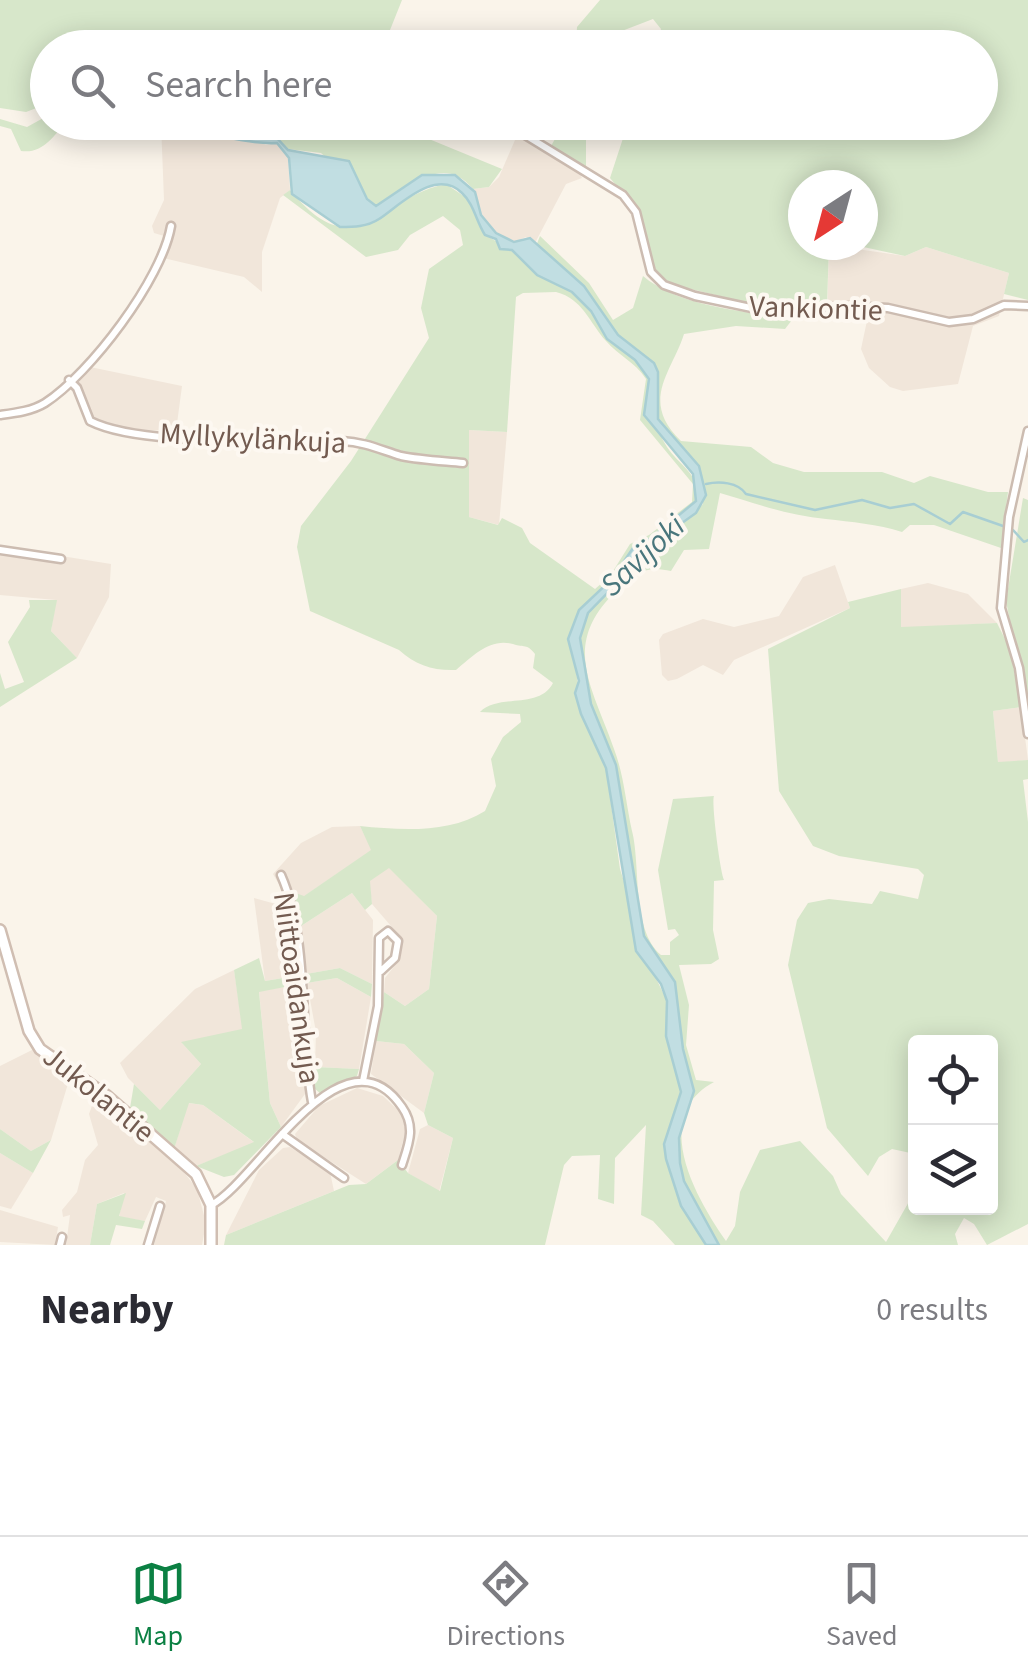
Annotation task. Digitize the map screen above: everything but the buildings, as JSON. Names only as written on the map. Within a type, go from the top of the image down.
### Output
[{"type":"street","name":"Vankiontie","points":[[534,140],[623,194],[636,212],[651,272],[664,285],[770,312],[859,306],[949,322],[1004,305],[1028,306]]},
{"type":"street","points":[[0,415],[41,405],[102,349],[156,272],[171,226]]},
{"type":"street","name":"Myllykylänkuja","points":[[69,380],[77,388],[90,420],[114,430],[253,440],[344,441],[374,444],[408,457],[463,463]]},
{"type":"street","points":[[1028,430],[1009,517],[1001,608],[1019,668],[1028,734]]},
{"type":"street","points":[[0,550],[61,559]]},
{"type":"street","name":"Niittoaidankuja","points":[[280,875],[288,894],[298,982],[306,1005],[312,1102]]},
{"type":"street","name":"Jukolantie","points":[[0,930],[28,1031],[40,1049],[107,1096],[185,1164],[205,1187],[212,1205]]},
{"type":"street","points":[[363,1081],[381,972],[379,938],[388,931],[398,942],[398,950],[381,972]]},
{"type":"street","points":[[212,1245],[212,1205],[238,1186],[312,1102],[363,1081]]},
{"type":"street","points":[[363,1081],[396,1099],[410,1121],[410,1139],[402,1165]]},
{"type":"street","points":[[282,1134],[344,1178]]},
{"type":"street","points":[[148,1245],[160,1206]]},
{"type":"shaded area","points":[[162,140],[277,143],[288,157],[290,190],[280,198],[262,252],[262,292],[244,277],[159,257],[164,236],[154,233],[152,226],[164,200]]},
{"type":"shaded area","points":[[515,140],[529,140],[579,172],[582,178],[566,184],[535,243],[526,237],[514,242],[496,233],[481,215],[473,189],[489,187],[499,177]]},
{"type":"shaded area","points":[[926,247],[1009,273],[999,316],[973,326],[958,384],[903,391],[890,387],[869,368],[861,349],[868,316],[827,318],[829,260],[878,260],[878,252],[905,256]]},
{"type":"shaded area","points":[[90,367],[182,386],[176,431],[123,429],[92,419],[75,381]]},
{"type":"shaded area","points":[[469,430],[507,432],[499,525],[469,517]]},
{"type":"shaded area","points":[[0,546],[111,564],[109,597],[77,658],[51,631],[56,600],[0,595]]},
{"type":"shaded area","points":[[835,565],[850,608],[734,660],[723,675],[703,665],[677,679],[668,681],[662,675],[659,640],[663,634],[703,619],[734,627],[779,616],[803,577]]},
{"type":"shaded area","points":[[928,583],[968,594],[997,623],[900,628],[901,589]]},
{"type":"shaded area","points":[[1021,707],[1028,760],[998,763],[993,711]]},
{"type":"shaded area","points":[[360,826],[372,850],[303,897],[281,888],[273,874],[301,843],[332,827]]},
{"type":"shaded area","points":[[389,867],[437,916],[429,989],[405,1006],[384,992],[385,978],[400,959],[403,940],[372,904],[369,881]]},
{"type":"shaded area","points":[[352,893],[373,920],[372,984],[340,968],[306,974],[298,928]]},
{"type":"shaded area","points":[[254,898],[283,906],[294,972],[289,977],[265,981]]},
{"type":"shaded area","points":[[234,970],[243,1030],[182,1043],[201,1064],[160,1110],[128,1078],[120,1063],[195,989]]},
{"type":"shaded area","points":[[337,978],[371,997],[359,1069],[315,1067],[316,1032],[307,983]]},
{"type":"shaded area","points":[[290,986],[298,995],[305,1034],[305,1094],[281,1127],[270,1103],[259,991]]},
{"type":"shaded area","points":[[376,1041],[404,1044],[434,1073],[424,1113],[371,1074]]},
{"type":"shaded area","points":[[34,1049],[70,1077],[51,1140],[31,1151],[0,1129],[0,1066]]},
{"type":"shaded area","points":[[357,1088],[383,1096],[400,1112],[406,1130],[398,1160],[366,1184],[297,1140],[295,1134],[319,1106]]},
{"type":"shaded area","points":[[96,1095],[183,1171],[197,1189],[206,1223],[202,1245],[154,1245],[166,1201],[156,1197],[145,1221],[119,1217],[124,1193],[97,1204],[90,1245],[66,1245],[70,1215],[63,1217],[62,1210],[77,1192],[85,1160],[98,1145],[89,1114]]},
{"type":"shaded area","points":[[188,1103],[203,1105],[255,1143],[196,1166],[174,1149]]},
{"type":"shaded area","points":[[428,1125],[453,1138],[439,1192],[408,1173],[420,1129]]},
{"type":"shaded area","points":[[290,1147],[330,1172],[334,1191],[226,1235],[259,1170],[283,1148]]},
{"type":"shaded area","points":[[0,1153],[33,1173],[11,1209],[0,1206]]},
{"type":"shaded area","points":[[0,1210],[58,1227],[55,1245],[0,1242]]},
{"type":"green space","points":[[0,0],[402,0],[390,30],[30,30],[30,110],[0,108]]},
{"type":"green space","points":[[600,0],[1028,0],[1028,300],[1004,294],[1009,273],[926,247],[905,256],[878,250],[878,170],[788,170],[788,260],[829,260],[827,306],[773,309],[666,283],[654,270],[641,215],[610,178],[622,140],[998,140],[998,30],[661,30],[653,19],[624,30],[577,30]]},
{"type":"green space","points":[[0,119],[30,125],[30,140],[49,140],[35,150],[21,151],[11,129],[0,126]]},
{"type":"green space","points":[[279,140],[431,140],[502,169],[489,187],[473,189],[448,173],[436,174],[376,206],[321,153],[288,149]]},
{"type":"green space","points":[[554,140],[586,140],[586,167],[551,146]]},
{"type":"green space","points":[[446,184],[468,199],[485,235],[512,250],[537,275],[572,292],[591,311],[607,339],[635,360],[649,379],[650,405],[658,431],[688,471],[697,491],[696,501],[650,539],[635,545],[612,579],[579,610],[571,642],[584,720],[606,768],[620,869],[652,970],[667,1001],[666,1036],[681,1092],[665,1143],[666,1159],[681,1205],[706,1245],[675,1245],[653,1221],[641,1215],[646,1125],[615,1158],[614,1204],[598,1199],[600,1155],[572,1156],[564,1165],[545,1245],[224,1245],[226,1235],[349,1185],[366,1184],[398,1160],[408,1173],[440,1191],[453,1138],[428,1125],[424,1113],[434,1073],[404,1044],[376,1041],[384,992],[405,1006],[429,989],[437,916],[389,868],[370,881],[372,904],[365,910],[352,893],[298,928],[290,891],[304,896],[371,850],[360,826],[440,827],[485,811],[496,786],[491,759],[503,737],[521,722],[520,714],[480,712],[497,703],[538,696],[553,683],[533,668],[535,654],[525,646],[497,643],[456,670],[440,669],[418,663],[399,650],[310,611],[297,547],[301,526],[351,461],[429,338],[421,308],[429,269],[463,245],[460,230],[443,216],[410,235],[398,250],[366,257],[283,195],[290,190],[313,213],[333,225],[350,227],[367,222],[422,191]],"holes":[[[523,293],[565,295],[646,379],[640,420],[693,484],[692,502],[649,535],[630,544],[610,576],[595,589],[530,543],[522,528],[502,518],[498,525],[469,517],[469,430],[507,432],[516,297]]]},
{"type":"green space","points":[[540,236],[589,283],[613,320],[633,308],[643,276],[658,287],[694,301],[792,320],[785,329],[736,326],[684,334],[660,400],[662,413],[681,441],[751,447],[773,463],[804,472],[882,472],[914,483],[930,476],[988,492],[1008,492],[1001,548],[934,525],[910,525],[902,532],[799,515],[720,493],[709,549],[684,550],[671,571],[655,569],[635,575],[617,590],[589,629],[585,648],[590,685],[623,779],[645,930],[661,955],[670,955],[670,942],[679,935],[675,929],[668,930],[658,870],[673,799],[714,796],[724,880],[714,881],[713,930],[719,959],[711,964],[679,965],[689,1005],[686,1045],[696,1080],[714,1082],[694,1097],[689,1108],[694,1091],[683,1049],[675,982],[644,936],[616,765],[591,704],[579,638],[588,613],[637,561],[703,504],[698,466],[658,419],[658,372],[654,363],[618,335],[584,286],[536,246]]},
{"type":"green space","points":[[1023,498],[1028,500],[1028,713],[1006,601]]},
{"type":"green space","points":[[901,589],[901,627],[997,623],[1010,649],[1021,707],[993,711],[998,762],[1028,760],[1028,779],[1023,780],[1028,822],[1028,1224],[987,1245],[974,1224],[964,1218],[955,1234],[958,1245],[719,1245],[684,1181],[679,1138],[683,1126],[681,1137],[692,1182],[726,1241],[735,1226],[740,1192],[760,1150],[800,1141],[833,1176],[841,1194],[886,1242],[908,1203],[908,1215],[998,1215],[998,1035],[908,1035],[908,1152],[892,1149],[879,1157],[868,1176],[827,1128],[788,965],[797,920],[808,903],[829,899],[872,904],[880,891],[918,899],[924,875],[918,869],[839,856],[813,846],[779,791],[768,649],[850,608],[848,602]]},
{"type":"green space","points":[[29,600],[57,600],[51,631],[77,658],[0,707],[0,673],[5,689],[24,682],[8,642],[30,607]]},
{"type":"green space","points":[[259,958],[265,981],[289,977],[290,986],[259,992],[270,1103],[281,1127],[234,1175],[224,1177],[196,1166],[254,1142],[203,1105],[189,1103],[174,1149],[130,1108],[134,1084],[160,1110],[201,1064],[181,1042],[242,1029],[234,970]]},
{"type":"green space","points":[[340,968],[372,984],[371,997],[337,978],[307,983],[306,974]]},
{"type":"green space","points":[[315,1067],[359,1069],[357,1076],[321,1094],[314,1088]]},
{"type":"green space","points":[[0,1129],[31,1151],[51,1140],[33,1173],[0,1153]]},
{"type":"green space","points":[[126,1193],[119,1216],[145,1221],[142,1229],[116,1225],[110,1245],[90,1245],[97,1204]]},
{"type":"water","name":"Savijoki","points":[[244,140],[279,140],[288,150],[349,161],[367,199],[376,206],[422,175],[455,175],[475,192],[481,215],[496,233],[514,242],[530,238],[584,286],[618,335],[654,363],[658,372],[658,419],[699,466],[706,495],[696,513],[661,538],[588,613],[580,638],[591,704],[616,765],[644,936],[675,982],[683,1049],[694,1091],[679,1138],[684,1181],[719,1245],[706,1245],[681,1206],[666,1159],[664,1144],[681,1092],[666,1036],[667,1001],[661,984],[636,951],[606,768],[581,714],[575,693],[579,681],[568,639],[579,610],[612,579],[635,545],[650,539],[696,501],[693,474],[644,415],[649,379],[635,360],[607,339],[591,311],[572,292],[537,275],[512,250],[500,249],[496,239],[485,235],[462,193],[452,186],[430,186],[374,222],[340,227],[292,194],[289,158],[277,143]]},
{"type":"waterway","points":[[706,484],[728,483],[746,494],[815,510],[862,500],[890,508],[914,504],[950,524],[963,512],[1003,526]]},
{"type":"waterway","points":[[1013,530],[1024,542],[1028,540]]}]
